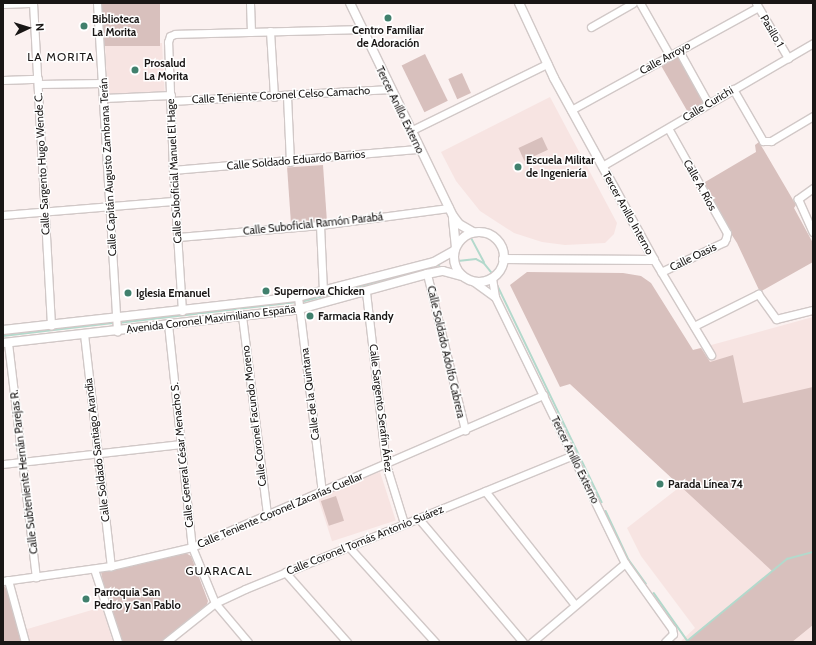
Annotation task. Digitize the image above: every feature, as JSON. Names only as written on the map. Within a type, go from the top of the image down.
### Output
[{"type":"street","points":[[3,4],[29,3]]},
{"type":"street","name":"Calle Sargento Hugo Wende C.","points":[[32,3],[38,81],[51,325]]},
{"type":"street","name":"Calle Capitán Augusto Zambrana Terán","points":[[97,3],[117,323]]},
{"type":"street","points":[[250,3],[251,32],[361,29]]},
{"type":"street","name":"Tercer Anillo Externo","points":[[350,3],[361,29],[448,208],[459,224],[473,232]]},
{"type":"street","name":"Tercer Anillo Interno","points":[[519,3],[547,64],[571,110],[654,260],[711,355]]},
{"type":"street","points":[[590,27],[633,3]]},
{"type":"street","points":[[640,3],[670,56]]},
{"type":"street","name":"Calle Arroyo","points":[[571,110],[679,51],[757,5]]},
{"type":"street","name":"Pasillo 1","points":[[757,5],[788,58]]},
{"type":"street","points":[[270,31],[274,97]]},
{"type":"street","name":"Calle Suboficial Manuel El Hage","points":[[182,311],[173,170],[168,42],[170,36],[175,34],[251,32]]},
{"type":"street","name":"Calle Curichi","points":[[602,166],[813,43]]},
{"type":"street","points":[[679,51],[708,103]]},
{"type":"street","points":[[410,131],[547,64]]},
{"type":"street","points":[[3,80],[103,83]]},
{"type":"street","name":"Calle Teniente Coronel Celso Camacho","points":[[104,98],[274,97],[391,89]]},
{"type":"street","points":[[733,89],[763,141],[771,141],[813,116]]},
{"type":"street","points":[[287,96],[290,162]]},
{"type":"street","name":"Calle A. Ríos","points":[[668,128],[726,233],[724,242]]},
{"type":"street","name":"Calle Soldado Eduardo Barrios","points":[[173,170],[290,162],[419,149]]},
{"type":"street","points":[[813,188],[800,195],[798,204],[813,232]]},
{"type":"street","points":[[3,215],[175,201]]},
{"type":"street","name":"Calle Suboficial Ramón Parabá","points":[[178,237],[320,225],[448,208]]},
{"type":"street","name":"Tercer Anillo Externo","points":[[453,216],[455,249]]},
{"type":"street","points":[[320,225],[323,292]]},
{"type":"street","points":[[474,282],[492,278],[500,270],[503,259],[500,244],[495,238],[481,232],[473,232],[455,249],[455,264],[462,276],[474,282],[495,297]]},
{"type":"street","name":"Calle Oasis","points":[[661,272],[724,242]]},
{"type":"street","name":"Avenida Coronel Maximiliano España","points":[[3,330],[51,325],[117,323],[168,324],[242,316],[299,302],[323,292],[434,262],[455,249]]},
{"type":"street","points":[[503,259],[654,260]]},
{"type":"street","name":"Avenida Coronel Maximiliano España","points":[[6,343],[84,334],[117,323],[182,311],[299,302],[366,292],[443,271],[462,276]]},
{"type":"street","name":"Calle Soldado Adolfo Cabrera","points":[[428,274],[465,430]]},
{"type":"street","name":"Tercer Anillo Externo","points":[[492,278],[495,297],[625,563],[674,634],[665,642]]},
{"type":"street","name":"Calle Sargento Serafín Áñez","points":[[366,292],[386,465],[404,523]]},
{"type":"street","points":[[694,326],[755,295],[760,295],[776,319],[813,310]]},
{"type":"street","name":"Calle de la Quintana","points":[[299,302],[322,492]]},
{"type":"street","name":"Calle Coronel Facundo Moreno","points":[[242,316],[267,515]]},
{"type":"street","name":"Calle General César Menacho S.","points":[[168,324],[192,547],[215,603],[248,642]]},
{"type":"street","name":"Calle Soldado Santiago Arandia","points":[[84,334],[111,566]]},
{"type":"street","name":"Calle Subteniente Hernán Parejas R.","points":[[6,343],[24,462],[36,577]]},
{"type":"street","name":"Calle Teniente Coronel Zacarías Cuellar","points":[[6,580],[111,566],[192,547],[386,465],[544,395]]},
{"type":"street","points":[[3,464],[180,444]]},
{"type":"street","name":"Calle Coronel Tomás Antonio Suárez","points":[[166,642],[215,603],[285,572],[404,523],[419,519],[573,455]]},
{"type":"street","points":[[485,491],[575,605]]},
{"type":"street","points":[[419,519],[523,642]]},
{"type":"street","points":[[348,546],[436,642]]},
{"type":"street","points":[[532,642],[625,563]]},
{"type":"street","points":[[94,569],[118,642]]},
{"type":"street","points":[[285,572],[347,642]]},
{"type":"street","points":[[6,580],[25,642]]},
{"type":"shaded area","points":[[100,3],[160,3],[160,46],[100,46]]},
{"type":"shaded area","name":"Prosalud La Morita","points":[[162,43],[165,95],[108,98],[105,46]]},
{"type":"shaded area","points":[[425,54],[448,101],[424,112],[402,65]]},
{"type":"shaded area","points":[[678,57],[704,102],[688,112],[662,66]]},
{"type":"shaded area","points":[[462,73],[471,93],[457,99],[448,79]]},
{"type":"shaded area","name":"Escuela Militar de Ingeniería","points":[[550,97],[617,223],[614,234],[605,243],[565,245],[542,242],[514,233],[480,211],[456,181],[441,152]]},
{"type":"shaded area","points":[[542,137],[548,150],[524,161],[518,148]]},
{"type":"shaded area","points":[[759,142],[796,205],[794,208],[813,243],[813,262],[760,292],[737,243],[700,185],[756,152],[755,145]]},
{"type":"shaded area","points":[[323,165],[327,222],[291,224],[287,168]]},
{"type":"shaded area","points":[[527,272],[623,273],[641,276],[651,283],[693,350],[701,348],[710,362],[733,355],[743,403],[813,387],[813,625],[792,642],[686,642],[772,571],[570,384],[560,387],[510,285]]},
{"type":"shaded area","points":[[813,317],[813,642],[680,642],[695,628],[641,556],[627,528],[681,486],[570,384]]},
{"type":"shaded area","points":[[380,472],[396,521],[332,541],[316,493]]},
{"type":"shaded area","points":[[336,496],[344,521],[329,526],[321,501]]},
{"type":"shaded area","points":[[184,552],[191,556],[208,601],[206,607],[162,642],[122,642],[107,603],[101,572]]},
{"type":"shaded area","points":[[3,584],[7,590],[22,642],[3,642]]},
{"type":"shaded area","points":[[102,607],[113,642],[29,642],[24,630]]},
{"type":"waterway","points":[[472,239],[484,262]]},
{"type":"waterway","points":[[458,261],[476,259],[484,263],[492,273]]},
{"type":"waterway","points":[[301,302],[439,265]]},
{"type":"waterway","points":[[497,284],[602,502]]},
{"type":"waterway","points":[[118,323],[297,302]]},
{"type":"waterway","points":[[3,336],[114,323]]},
{"type":"waterway","points":[[606,511],[629,560],[646,583]]},
{"type":"waterway","points":[[686,642],[787,559],[813,552]]},
{"type":"waterway","points":[[654,593],[687,640]]},
{"type":"place","name":"Centro Familiar de Adoración","points":[[388,18]]},
{"type":"place","name":"Biblioteca La Morita","points":[[84,26]]},
{"type":"place","name":"Prosalud La Morita","points":[[135,70]]},
{"type":"place","name":"Escuela Militar de Ingeniería","points":[[518,167]]},
{"type":"place","name":"Supernova Chicken","points":[[266,291]]},
{"type":"place","name":"Iglesia Emanuel","points":[[128,293]]},
{"type":"place","name":"Farmacia Randy","points":[[310,316]]},
{"type":"place","name":"Parada Línea 74","points":[[660,484]]},
{"type":"place","name":"Parroquia San Pedro y San Pablo","points":[[86,599]]},
{"type":"district","name":"LA MORITA","points":[[61,57]]},
{"type":"district","name":"GUARACAL","points":[[219,571]]}]
